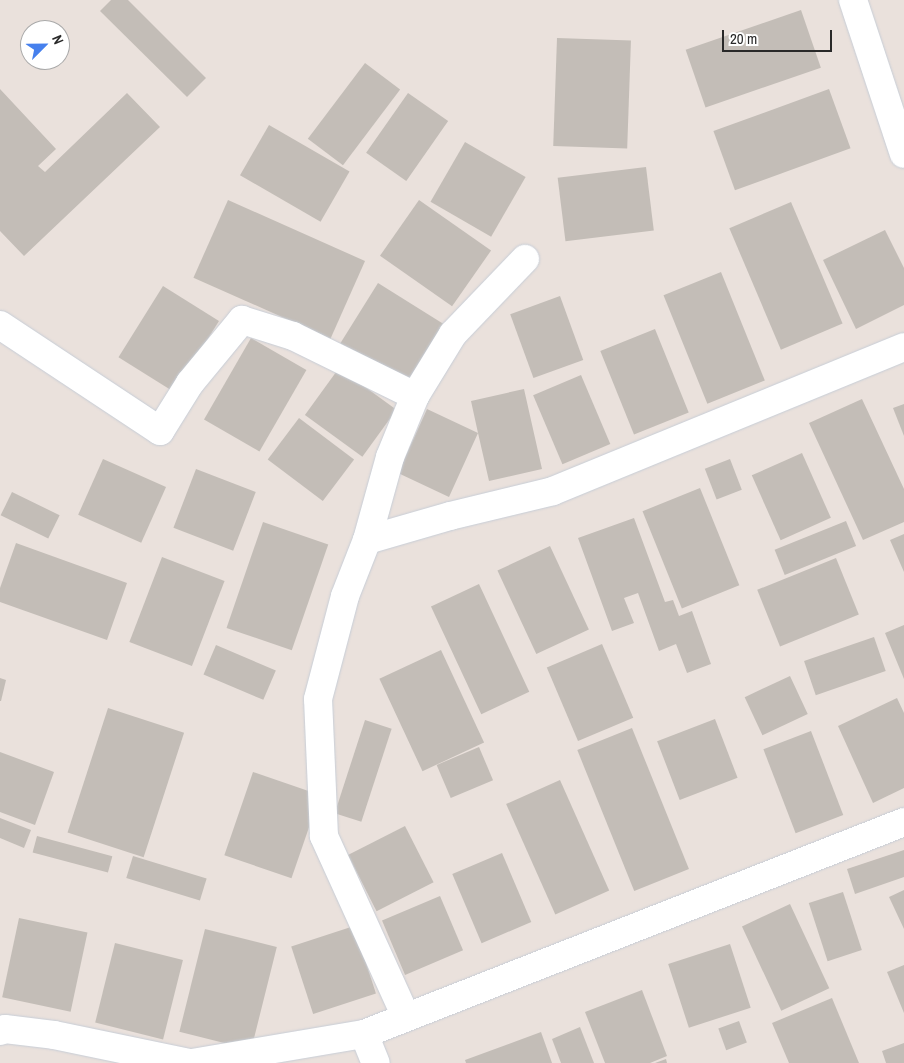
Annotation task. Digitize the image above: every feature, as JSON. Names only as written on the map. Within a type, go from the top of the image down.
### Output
[{"type":"street","points":[[853,0],[904,154]]},
{"type":"street","points":[[406,1017],[324,836],[318,699],[345,596],[367,540],[390,456],[415,396],[453,334],[525,259]]},
{"type":"street","points":[[0,325],[160,431],[190,383],[242,320],[293,336],[415,396]]},
{"type":"street","points":[[367,540],[450,516],[552,491],[904,347]]},
{"type":"street","points":[[0,1032],[4,1029],[54,1035],[191,1063],[364,1034],[904,822]]},
{"type":"street","points":[[364,1034],[376,1063]]},
{"type":"building","points":[[111,0],[128,0],[206,78],[187,97],[100,11]]},
{"type":"building","points":[[801,10],[821,68],[706,107],[686,50]]},
{"type":"building","points":[[557,38],[631,41],[627,149],[553,146]]},
{"type":"building","points":[[365,63],[400,89],[343,165],[308,139]]},
{"type":"building","points":[[0,89],[56,149],[38,166],[45,172],[127,93],[160,127],[24,256],[0,231]]},
{"type":"building","points":[[829,89],[851,148],[735,190],[713,131]]},
{"type":"building","points":[[408,93],[448,121],[406,181],[366,153]]},
{"type":"building","points":[[269,125],[350,172],[321,222],[240,175]]},
{"type":"building","points":[[465,142],[526,177],[491,237],[430,202]]},
{"type":"building","points":[[646,167],[654,231],[565,241],[558,178]]},
{"type":"building","points":[[228,200],[365,261],[330,339],[193,278]]},
{"type":"building","points":[[419,200],[491,250],[452,306],[380,256]]},
{"type":"building","points":[[791,202],[843,324],[781,350],[729,228]]},
{"type":"building","points":[[885,230],[904,268],[904,305],[856,329],[823,260]]},
{"type":"building","points":[[721,272],[765,380],[707,404],[664,295]]},
{"type":"building","points":[[378,283],[448,326],[410,387],[340,343]]},
{"type":"building","points":[[163,286],[219,321],[174,392],[118,357]]},
{"type":"building","points":[[560,296],[583,360],[533,378],[510,314]]},
{"type":"building","points":[[655,329],[689,412],[634,435],[600,351]]},
{"type":"building","points":[[251,338],[306,370],[259,451],[204,419]]},
{"type":"building","points":[[339,368],[396,410],[362,457],[305,415]]},
{"type":"building","points":[[581,375],[610,444],[562,464],[533,395]]},
{"type":"building","points":[[524,389],[542,469],[489,481],[471,401]]},
{"type":"building","points":[[862,399],[904,489],[904,522],[863,540],[809,423]]},
{"type":"building","points":[[904,404],[904,436],[893,408]]},
{"type":"building","points":[[427,409],[478,433],[449,497],[398,473]]},
{"type":"building","points":[[299,418],[354,460],[323,501],[268,460]]},
{"type":"building","points":[[802,453],[831,518],[781,540],[752,475]]},
{"type":"building","points":[[103,459],[166,487],[141,543],[78,515]]},
{"type":"building","points":[[730,459],[742,490],[717,499],[705,469]]},
{"type":"building","points":[[196,469],[256,492],[233,551],[173,528]]},
{"type":"building","points":[[700,488],[739,585],[682,609],[643,511]]},
{"type":"building","points":[[12,492],[60,515],[48,539],[1,515]]},
{"type":"building","points":[[634,518],[665,602],[673,600],[679,616],[692,611],[711,664],[687,673],[676,644],[659,651],[638,593],[624,598],[634,623],[612,631],[578,538]]},
{"type":"building","points":[[846,521],[856,546],[785,575],[775,550]]},
{"type":"building","points":[[263,522],[328,544],[292,650],[227,628]]},
{"type":"building","points":[[904,534],[904,572],[890,540]]},
{"type":"building","points":[[16,543],[127,583],[107,640],[0,602],[0,588]]},
{"type":"building","points":[[550,546],[589,629],[536,654],[497,571]]},
{"type":"building","points":[[162,557],[225,581],[192,666],[129,642]]},
{"type":"building","points":[[836,558],[859,615],[780,646],[757,590]]},
{"type":"building","points":[[479,584],[529,692],[481,714],[431,606]]},
{"type":"building","points":[[904,625],[904,679],[885,633]]},
{"type":"building","points":[[874,637],[886,671],[816,695],[804,661]]},
{"type":"building","points":[[602,644],[633,718],[578,741],[547,667]]},
{"type":"building","points":[[216,645],[276,670],[263,700],[203,674]]},
{"type":"building","points":[[441,650],[484,742],[422,771],[379,679]]},
{"type":"building","points":[[790,676],[808,714],[762,735],[745,697]]},
{"type":"building","points":[[0,678],[6,680],[1,701],[0,701]]},
{"type":"building","points":[[897,698],[904,713],[904,788],[873,803],[838,726]]},
{"type":"building","points":[[108,708],[184,733],[144,857],[68,833]]},
{"type":"building","points":[[715,719],[738,778],[680,800],[657,741]]},
{"type":"building","points":[[365,720],[392,729],[361,822],[335,813]]},
{"type":"building","points":[[632,728],[689,869],[634,891],[577,750]]},
{"type":"building","points":[[811,731],[843,815],[796,833],[763,749]]},
{"type":"building","points":[[479,747],[493,780],[451,798],[437,765]]},
{"type":"building","points":[[0,752],[54,772],[35,825],[0,812]]},
{"type":"building","points":[[253,772],[320,795],[291,878],[224,855]]},
{"type":"building","points":[[560,780],[609,891],[555,915],[506,804]]},
{"type":"building","points":[[0,818],[31,830],[24,848],[0,838]]},
{"type":"building","points":[[405,826],[434,882],[377,911],[348,855]]},
{"type":"building","points":[[37,836],[112,856],[108,873],[33,852]]},
{"type":"building","points":[[904,850],[904,877],[855,894],[847,869]]},
{"type":"building","points":[[502,853],[531,922],[482,943],[452,874]]},
{"type":"building","points":[[133,856],[207,879],[200,901],[126,878]]},
{"type":"building","points":[[904,890],[904,929],[889,897]]},
{"type":"building","points":[[843,892],[862,950],[828,961],[809,903]]},
{"type":"building","points":[[440,896],[463,950],[405,975],[382,921]]},
{"type":"building","points":[[790,904],[829,988],[781,1011],[742,926]]},
{"type":"building","points":[[19,918],[87,933],[71,1012],[2,997]]},
{"type":"building","points":[[354,926],[376,994],[313,1014],[291,946]]},
{"type":"building","points":[[205,929],[277,947],[251,1050],[179,1032]]},
{"type":"building","points":[[115,943],[183,960],[163,1039],[95,1023]]},
{"type":"building","points":[[730,944],[751,1008],[689,1028],[668,964]]},
{"type":"building","points":[[904,965],[904,1013],[887,972]]},
{"type":"building","points":[[642,990],[667,1056],[650,1063],[605,1063],[585,1012]]},
{"type":"building","points":[[832,998],[859,1063],[789,1063],[772,1023]]},
{"type":"building","points":[[739,1021],[747,1043],[726,1050],[718,1029]]},
{"type":"building","points":[[580,1027],[594,1063],[561,1063],[552,1039]]},
{"type":"building","points":[[541,1032],[552,1063],[466,1063],[465,1060]]},
{"type":"building","points":[[904,1043],[904,1063],[886,1063],[882,1051]]},
{"type":"building","points":[[666,1059],[667,1063],[655,1063]]}]
